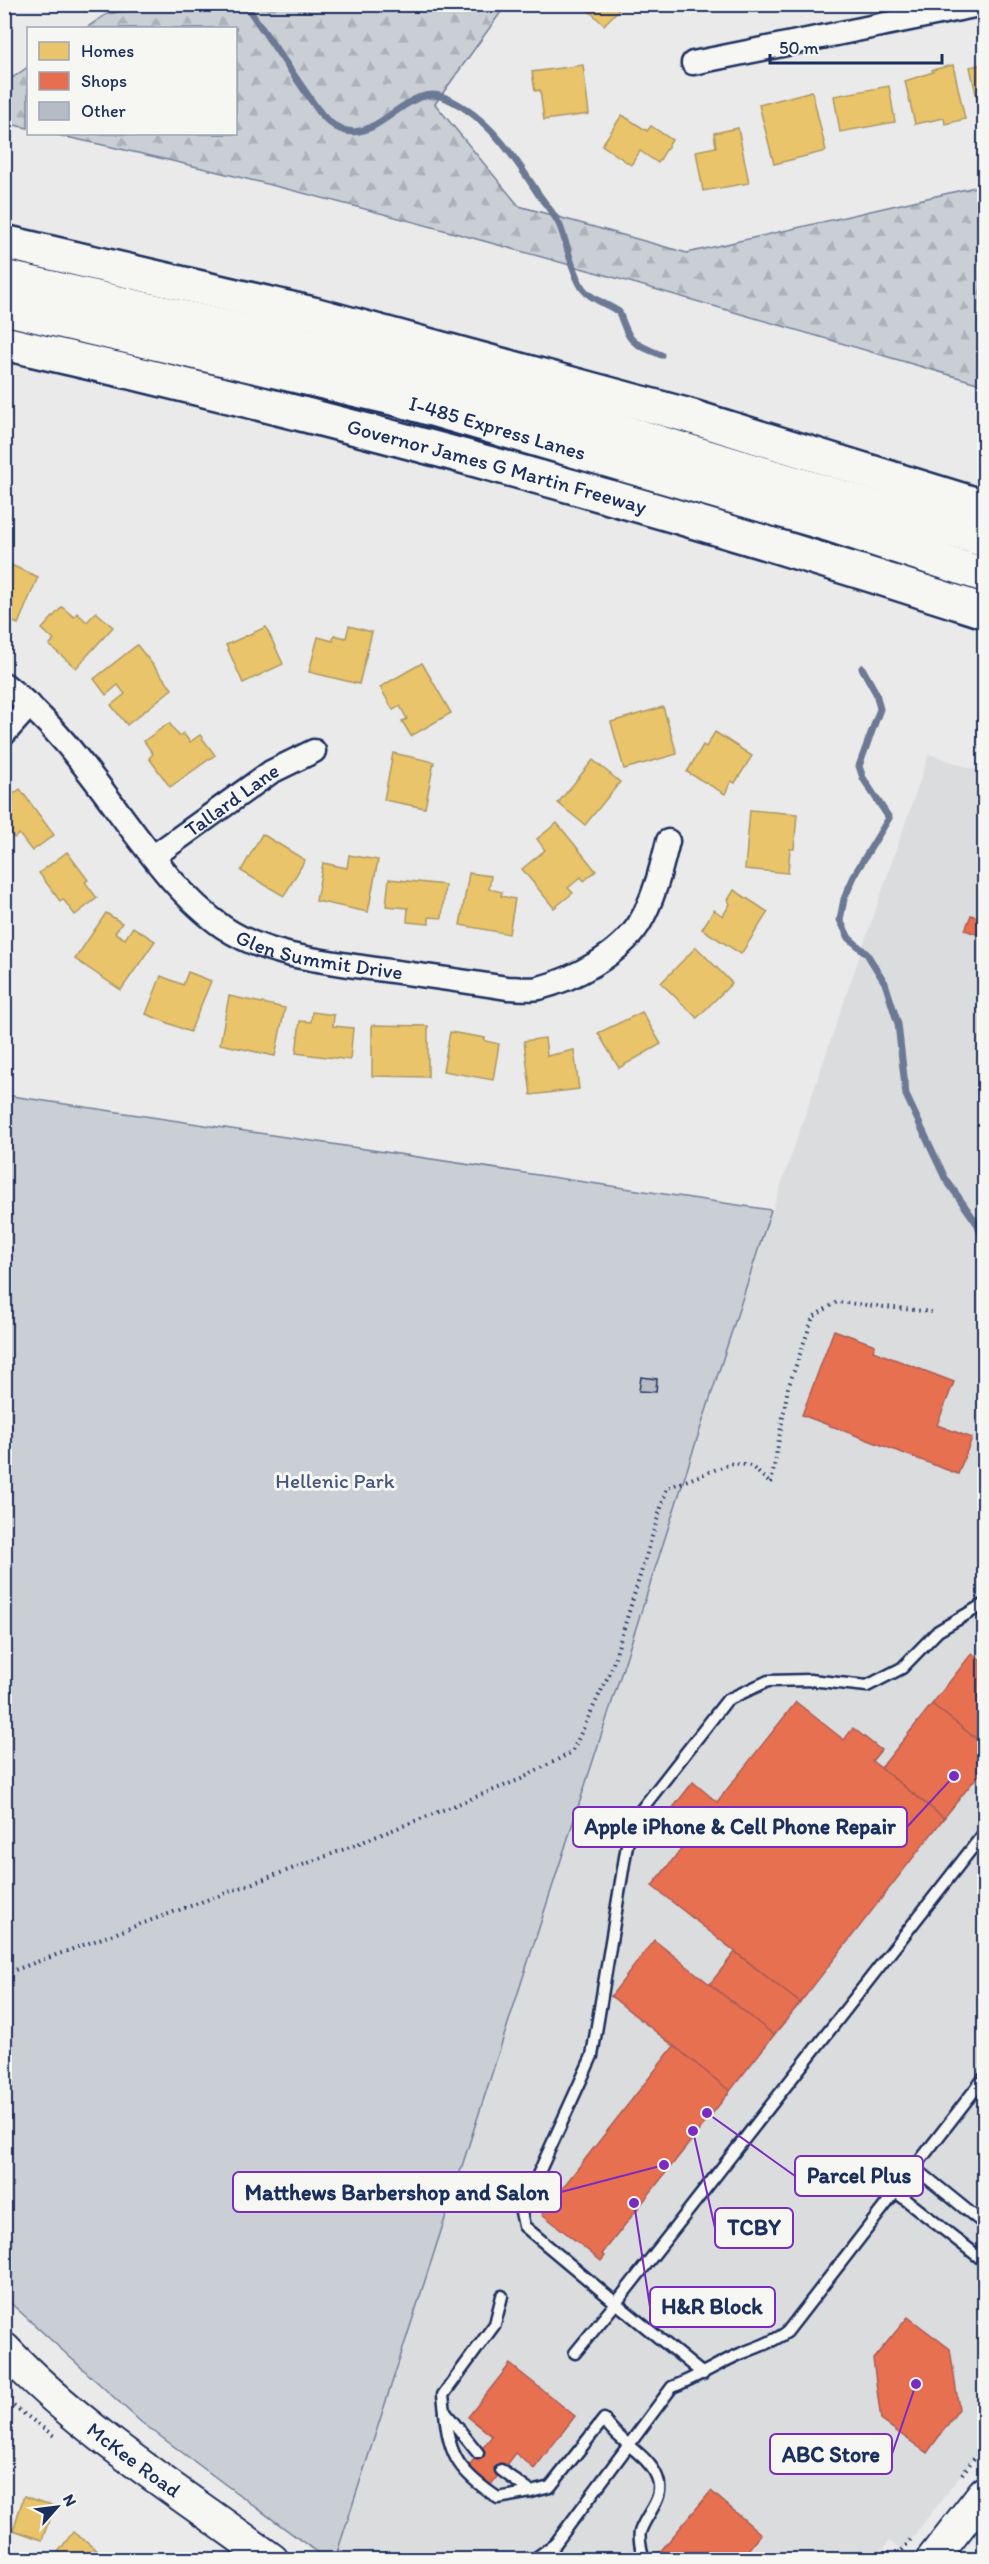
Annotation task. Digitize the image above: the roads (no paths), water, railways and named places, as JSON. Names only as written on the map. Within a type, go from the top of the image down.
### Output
[{"type":"highway","points":[[4,242],[325,317],[686,415],[984,507]]},
{"type":"highway","name":"I-485 Express Lanes","points":[[4,277],[288,341],[600,425],[984,540]]},
{"type":"highway","name":"I-485 Express Lanes","points":[[4,308],[400,400],[834,526],[984,575]]},
{"type":"highway","name":"Governor James G Martin Freeway","points":[[4,343],[112,367],[519,471],[844,565],[984,611]]},
{"type":"main road","name":"McKee Road","points":[[4,2349],[51,2394],[102,2434],[272,2559]]},
{"type":"main road","points":[[932,2559],[984,2493]]},
{"type":"street","points":[[693,63],[984,4]]},
{"type":"street","name":"Glen Summit Drive","points":[[4,684],[30,705],[72,749],[154,856],[196,905],[225,928],[253,942],[310,959],[507,988],[538,988],[586,969],[624,941],[639,924],[658,881],[668,841]]},
{"type":"street","points":[[4,734],[30,705]]},
{"type":"street","name":"Tallard Lane","points":[[154,856],[271,772],[314,751]]},
{"type":"lane","points":[[703,2374],[524,2226],[521,2211],[592,2056],[627,1845],[641,1810],[727,1700],[768,1681],[810,1680],[867,1686],[902,1668],[938,1631],[984,1605]]},
{"type":"lane","points":[[575,2353],[984,1833]]},
{"type":"lane","points":[[548,2559],[555,2544],[672,2387],[703,2374],[740,2354],[771,2343],[787,2332],[984,2079]]},
{"type":"lane","points":[[915,2168],[984,2224]]},
{"type":"lane","points":[[896,2192],[984,2261]]},
{"type":"lane","points":[[502,2296],[495,2324],[443,2395],[446,2436],[452,2455],[476,2483],[498,2498],[531,2492],[550,2487],[604,2419],[612,2433],[628,2445],[658,2478],[658,2497],[639,2534],[644,2559]]},
{"type":"lane","points":[[445,2412],[478,2454]]},
{"type":"lane","points":[[501,2470],[531,2492]]},
{"type":"lane","points":[[533,2559],[555,2544]]},
{"type":"waterway","points":[[245,4],[318,110],[336,127],[352,132],[368,128],[414,100],[430,95],[446,98],[474,115],[509,151],[555,217],[584,290],[591,297],[619,312],[632,340],[661,355]]},
{"type":"waterway","points":[[862,668],[876,693],[880,709],[859,766],[863,778],[889,818],[856,872],[844,899],[840,920],[849,938],[867,954],[885,983],[898,1024],[906,1095],[945,1178],[978,1225],[984,1244]]},
{"type":"place","name":"Apple iPhone & Cell Phone Repair","points":[[954,1776]]},
{"type":"place","name":"Parcel Plus","points":[[707,2113]]},
{"type":"place","name":"TCBY","points":[[693,2131]]},
{"type":"place","name":"Matthews Barbershop and Salon","points":[[664,2165]]},
{"type":"place","name":"H&R Block","points":[[634,2203]]},
{"type":"place","name":"ABC Store","points":[[916,2384]]},
{"type":"park label","name":"Hellenic Park","points":[[335,1481]]}]
